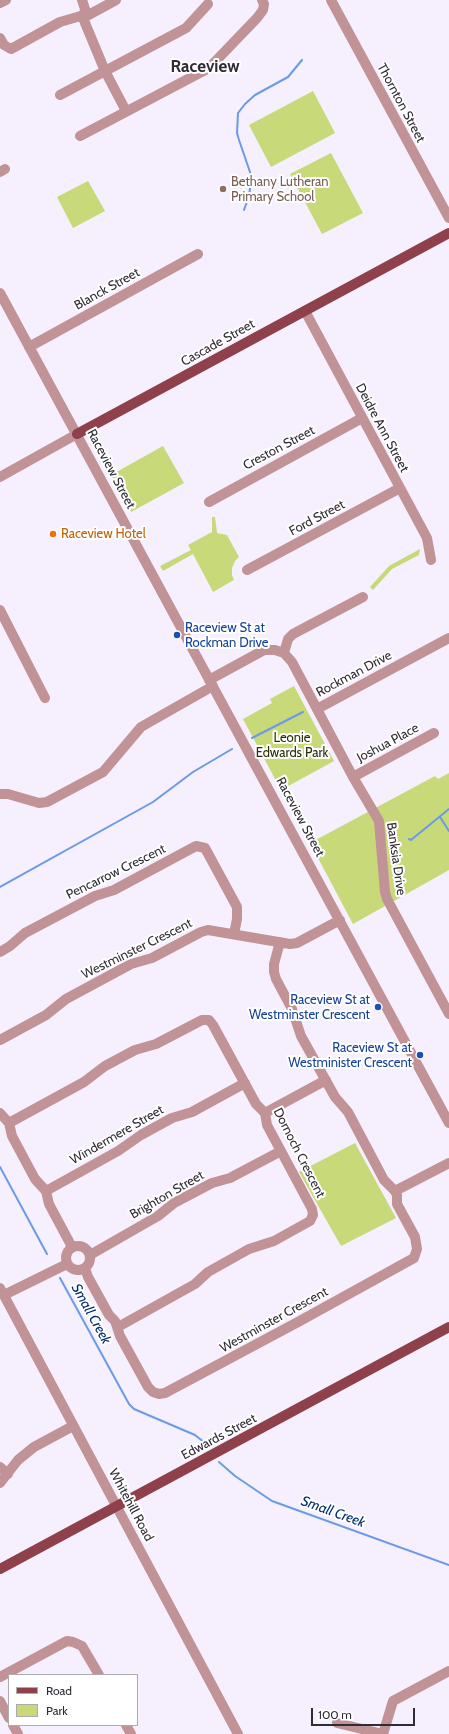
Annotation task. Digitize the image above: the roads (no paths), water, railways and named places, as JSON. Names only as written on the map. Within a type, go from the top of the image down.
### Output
[{"type":"main road","name":"Cascade Street","points":[[77,434],[448,236]]},
{"type":"main road","name":"Edwards Street","points":[[0,1569],[449,1328]]},
{"type":"street","points":[[0,3],[6,0]]},
{"type":"street","points":[[82,0],[85,6],[83,17],[106,71],[126,111]]},
{"type":"street","points":[[0,38],[4,45],[11,49],[60,22],[83,17],[116,0]]},
{"type":"street","points":[[80,136],[209,68],[263,10],[264,4],[262,0]]},
{"type":"street","name":"Thornton Street","points":[[331,0],[449,218]]},
{"type":"street","points":[[60,95],[186,28],[208,4]]},
{"type":"street","name":"Blanck Street","points":[[29,347],[198,254]]},
{"type":"street","name":"Raceview Street","points":[[0,293],[449,1123]]},
{"type":"street","name":"Deidre Ann Street","points":[[305,311],[427,538],[432,560]]},
{"type":"street","name":"Creston Street","points":[[209,502],[362,418]]},
{"type":"street","name":"Cascade Street","points":[[0,476],[77,434]]},
{"type":"street","name":"Ford Street","points":[[247,570],[400,488]]},
{"type":"street","points":[[0,794],[8,794],[39,802],[47,802],[103,772],[141,727],[264,650],[275,650],[284,653],[288,639],[293,634],[363,597]]},
{"type":"street","points":[[0,610],[46,698]]},
{"type":"street","name":"Rockman Drive","points":[[284,653],[292,662],[317,709],[449,638]]},
{"type":"street","name":"Banksia Drive","points":[[317,709],[353,777],[379,821],[385,892],[387,899],[449,1014]]},
{"type":"street","name":"Joshua Place","points":[[353,777],[434,733]]},
{"type":"street","name":"Pencarrow Crescent","points":[[0,952],[10,946],[25,933],[95,896],[114,890],[196,846],[205,848],[237,907],[237,919],[234,934]]},
{"type":"street","name":"Westminster Crescent","points":[[0,1040],[46,1015],[66,999],[131,964],[152,958],[201,932],[208,930],[290,944],[297,943],[340,920]]},
{"type":"street","points":[[280,942],[274,964],[276,979],[292,1009],[301,1036],[335,1097],[348,1112],[384,1180],[395,1192],[449,1163]]},
{"type":"street","name":"Dornoch Crescent","points":[[9,1123],[84,1082],[105,1066],[135,1050],[156,1044],[202,1020],[209,1020],[213,1025],[256,1104],[265,1113],[267,1125],[312,1208],[313,1215],[310,1221],[274,1241],[249,1249],[208,1272],[195,1284],[118,1327]]},
{"type":"street","points":[[265,1113],[326,1080]]},
{"type":"street","name":"Windermere Street","points":[[46,1191],[118,1151],[141,1134],[172,1118],[192,1112],[245,1083]]},
{"type":"street","points":[[0,1113],[9,1123],[12,1136],[36,1180],[46,1191],[49,1204],[72,1248]]},
{"type":"street","name":"Brighton Street","points":[[90,1255],[158,1216],[174,1203],[185,1197],[212,1183],[230,1178],[281,1151]]},
{"type":"street","name":"Westminster Crescent","points":[[85,1268],[88,1277],[118,1327],[120,1336],[148,1387],[153,1392],[159,1394],[174,1390],[414,1258],[417,1249],[415,1237],[397,1204],[397,1195],[395,1192]]},
{"type":"street","points":[[82,1247],[90,1255],[90,1262],[85,1268],[77,1270],[73,1269],[67,1264],[66,1254],[72,1248],[82,1247]]},
{"type":"street","points":[[2,1292],[67,1264]]},
{"type":"street","name":"Whitehill Road","points":[[2,1292],[238,1734]]},
{"type":"street","points":[[0,1483],[18,1460],[34,1447],[73,1426]]},
{"type":"street","points":[[0,1466],[8,1474]]},
{"type":"street","points":[[0,1677],[67,1641],[82,1646],[98,1674]]},
{"type":"street","points":[[337,1723],[383,1734],[393,1701],[449,1671]]},
{"type":"street","points":[[0,1701],[8,1716]]},
{"type":"waterway","points":[[244,210],[249,196],[251,181],[250,172],[237,133],[238,113],[255,95],[288,77],[302,60]]},
{"type":"waterway","points":[[252,738],[303,712]]},
{"type":"waterway","points":[[0,887],[153,802],[193,772],[232,749]]},
{"type":"waterway","points":[[409,839],[411,840],[449,809]]},
{"type":"waterway","points":[[440,817],[449,831]]},
{"type":"waterway","name":"Small Creek","points":[[0,1167],[47,1254]]},
{"type":"waterway","name":"Small Creek","points":[[60,1278],[129,1404],[134,1409],[195,1435],[210,1447]]},
{"type":"waterway","name":"Small Creek","points":[[219,1462],[235,1476],[272,1501],[449,1565]]},
{"type":"place","name":"Bethany Lutheran Primary School","points":[[223,189]]},
{"type":"place","name":"Raceview Hotel","points":[[53,534]]},
{"type":"place","name":"Raceview St at Rockman Drive","points":[[177,635]]},
{"type":"place","name":"Raceview St at Westminster Crescent","points":[[378,1007]]},
{"type":"place","name":"Raceview St at Westminister Crescent","points":[[420,1055]]},
{"type":"district","name":"Raceview","points":[[205,67]]},
{"type":"park label","name":"Leonie Edwards Park","points":[[292,746]]}]
